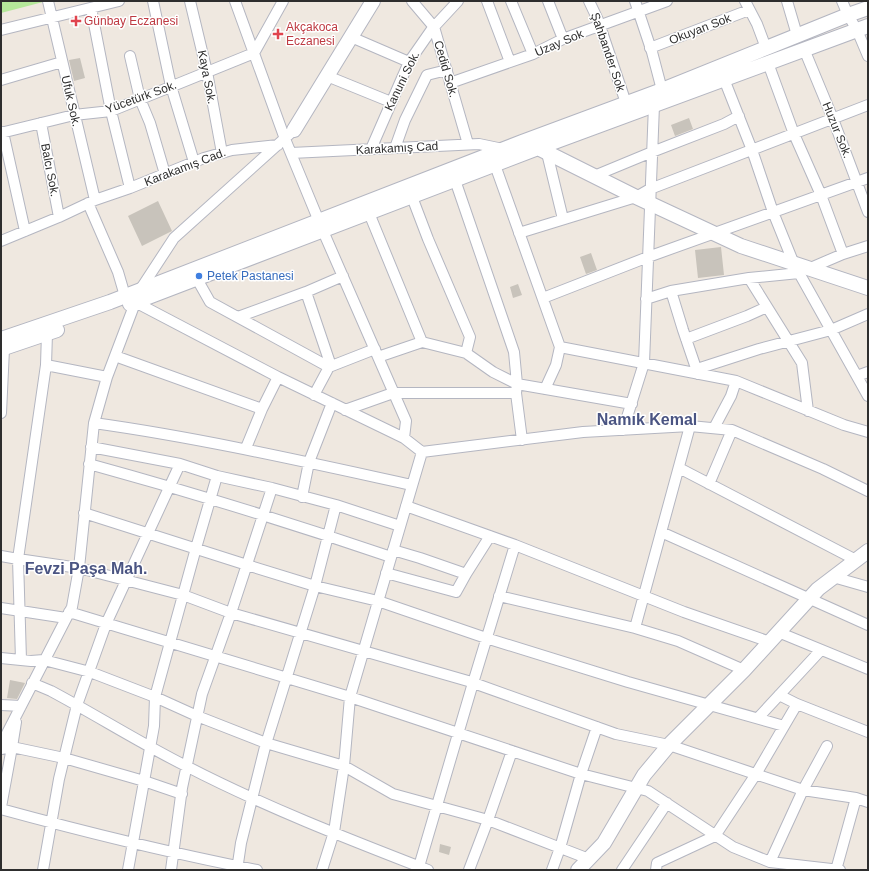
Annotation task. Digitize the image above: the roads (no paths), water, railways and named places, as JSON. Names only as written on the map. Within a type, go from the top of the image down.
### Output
[{"type":"main road","points":[[286,138],[327,76],[371,2]]},
{"type":"main road","points":[[2,346],[48,333],[133,296],[197,279],[503,149],[662,90],[868,8]]},
{"type":"main road","points":[[2,346],[321,226],[369,213],[495,165],[543,150],[654,105],[863,28]]},
{"type":"main road","points":[[522,142],[543,150],[636,197],[741,246],[800,269],[868,288]]},
{"type":"main road","points":[[578,870],[604,843],[644,775],[669,745],[744,670],[818,589],[868,551]]},
{"type":"street","name":"Ufuk Sok.","points":[[48,1],[74,115],[91,202],[118,272],[133,296]]},
{"type":"street","points":[[1,30],[119,1]]},
{"type":"street","points":[[153,1],[171,86],[194,162]]},
{"type":"street","name":"Kaya Sok.","points":[[190,1],[207,72],[222,153]]},
{"type":"street","points":[[235,1],[291,153],[321,226],[406,421],[404,438]]},
{"type":"street","points":[[254,53],[282,1]]},
{"type":"street","name":"Cedid Sok.","points":[[412,1],[434,27],[468,144]]},
{"type":"street","name":"Kanuni Sok.","points":[[371,149],[409,62],[434,27],[458,1]]},
{"type":"street","points":[[487,1],[510,62]]},
{"type":"street","points":[[511,1],[533,54]]},
{"type":"street","points":[[548,1],[563,39]]},
{"type":"street","name":"Şahbander Sok","points":[[589,1],[600,26],[626,103]]},
{"type":"street","points":[[635,1],[662,90]]},
{"type":"street","name":"Uzay Sok","points":[[450,83],[533,54],[563,39],[667,1]]},
{"type":"street","points":[[787,1],[797,35]]},
{"type":"street","points":[[842,1],[848,15],[863,28],[868,56]]},
{"type":"street","points":[[747,5],[757,24],[766,48]]},
{"type":"street","name":"Okuyan Sok","points":[[650,48],[747,5]]},
{"type":"street","points":[[91,8],[111,111],[130,188]]},
{"type":"street","points":[[351,37],[409,62]]},
{"type":"street","name":"Huzur Sok.","points":[[804,49],[833,119],[868,212]]},
{"type":"street","name":"Yücetürk Sok.","points":[[2,132],[74,115],[111,111],[254,53]]},
{"type":"street","points":[[130,56],[140,99],[150,123],[165,174]]},
{"type":"street","points":[[1,80],[62,62]]},
{"type":"street","points":[[768,63],[794,134],[821,195],[843,254]]},
{"type":"street","points":[[395,148],[405,120],[427,75],[447,70]]},
{"type":"street","points":[[327,76],[391,102]]},
{"type":"street","points":[[724,79],[752,150],[773,212],[831,330],[868,396]]},
{"type":"street","points":[[623,430],[644,363],[654,105]]},
{"type":"street","points":[[519,233],[636,197],[650,189],[868,106]]},
{"type":"street","points":[[594,176],[724,124],[738,116]]},
{"type":"street","name":"Balcı Sok.","points":[[41,123],[59,217]]},
{"type":"street","points":[[2,132],[25,231]]},
{"type":"street","points":[[1,745],[72,607],[79,568],[94,423],[133,296],[174,238],[286,138]]},
{"type":"street","name":"Karakamış Cad.","points":[[1,241],[91,202],[194,162],[232,150],[286,138]]},
{"type":"street","name":"Karakamış Cad","points":[[291,153],[468,144],[479,144],[503,149]]},
{"type":"street","points":[[543,150],[563,219]]},
{"type":"street","points":[[495,165],[560,347],[556,364],[545,389]]},
{"type":"street","points":[[543,298],[648,257],[868,178]]},
{"type":"street","points":[[455,180],[514,352],[516,389],[522,440]]},
{"type":"street","points":[[412,197],[428,240],[470,337],[466,352]]},
{"type":"street","points":[[369,213],[422,342]]},
{"type":"street","points":[[646,299],[671,290],[800,269],[868,246]]},
{"type":"street","points":[[238,318],[343,276]]},
{"type":"street","points":[[749,278],[802,364],[808,411]]},
{"type":"street","points":[[197,279],[210,302],[330,367]]},
{"type":"street","points":[[671,290],[698,372]]},
{"type":"street","points":[[306,292],[330,367]]},
{"type":"street","points":[[133,296],[278,378],[404,438],[422,452],[583,432],[690,426],[714,428],[732,430],[823,469],[868,491]]},
{"type":"street","points":[[686,339],[767,307]]},
{"type":"street","points":[[698,372],[759,349],[831,330],[868,314]]},
{"type":"street","points":[[21,660],[18,559],[46,365],[48,333]]},
{"type":"street","points":[[314,395],[330,367],[376,353],[422,342],[466,352],[516,389]]},
{"type":"street","points":[[1,412],[2,346]]},
{"type":"street","points":[[560,347],[698,372],[736,382],[844,425],[868,432]]},
{"type":"street","points":[[115,356],[262,409]]},
{"type":"street","points":[[46,365],[107,377]]},
{"type":"street","points":[[856,376],[868,372]]},
{"type":"street","points":[[246,448],[262,409],[278,378]]},
{"type":"street","points":[[714,428],[731,396],[736,382]]},
{"type":"street","points":[[345,410],[393,392],[516,389],[545,389],[632,404]]},
{"type":"street","points":[[302,497],[309,462],[332,403]]},
{"type":"street","points":[[94,423],[246,448],[412,485]]},
{"type":"street","points":[[635,628],[690,426]]},
{"type":"street","points":[[709,484],[732,430]]},
{"type":"street","points":[[91,447],[180,464],[217,476],[272,488],[336,505],[400,526]]},
{"type":"street","points":[[322,870],[334,832],[344,766],[350,697],[422,452]]},
{"type":"street","points":[[89,464],[170,486],[210,500],[329,536],[392,553],[420,558],[466,574]]},
{"type":"street","points":[[43,870],[64,758],[77,705],[106,624],[125,580],[180,464]]},
{"type":"street","points":[[679,468],[856,560]]},
{"type":"street","points":[[128,870],[154,726],[155,697],[217,476]]},
{"type":"street","points":[[171,870],[186,767],[202,694],[264,516],[272,488]]},
{"type":"street","points":[[237,868],[266,743],[315,586],[336,505]]},
{"type":"street","points":[[406,506],[515,545],[684,612],[821,650],[868,669]]},
{"type":"street","points":[[84,513],[315,586],[378,601],[486,638],[628,682],[784,726]]},
{"type":"street","points":[[661,532],[868,625]]},
{"type":"street","points":[[386,573],[456,592],[490,536]]},
{"type":"street","points":[[32,683],[77,705],[186,767],[253,798],[422,869],[437,806],[515,545]]},
{"type":"street","points":[[1,556],[79,568],[183,595],[231,613],[300,634],[473,683],[616,734],[669,745],[803,790],[856,798],[868,802]]},
{"type":"street","points":[[833,577],[868,587]]},
{"type":"street","points":[[499,596],[635,628],[678,641],[744,670]]},
{"type":"street","points":[[1,608],[67,615],[170,642],[350,697],[580,774],[648,791],[733,847],[770,862],[837,870],[856,798]]},
{"type":"street","points":[[758,718],[821,650]]},
{"type":"street","points":[[1,658],[44,660],[90,672],[266,743],[344,766],[393,794],[488,820],[589,859]]},
{"type":"street","points":[[779,695],[797,704],[868,732]]},
{"type":"street","points":[[656,870],[657,863],[715,836],[756,774],[797,704]]},
{"type":"street","points":[[1,705],[19,710]]},
{"type":"street","points":[[19,710],[1,808],[51,823],[133,843],[237,868],[257,870]]},
{"type":"street","points":[[552,870],[560,848],[580,774],[597,727]]},
{"type":"street","points":[[770,862],[803,790],[827,746]]},
{"type":"street","points":[[1,749],[12,747],[64,758],[144,781],[182,794]]},
{"type":"street","points":[[469,870],[512,751]]},
{"type":"street","points":[[622,870],[667,803]]},
{"type":"place","name":"Günbay Eczanesi","points":[[76,21]]},
{"type":"place","name":"Akçakoca Eczanesi","points":[[278,34]]},
{"type":"place","name":"Petek Pastanesi","points":[[199,276]]},
{"type":"district","name":"Namık Kemal","points":[[647,419]]},
{"type":"district","name":"Fevzi Paşa Mah.","points":[[86,568]]}]
